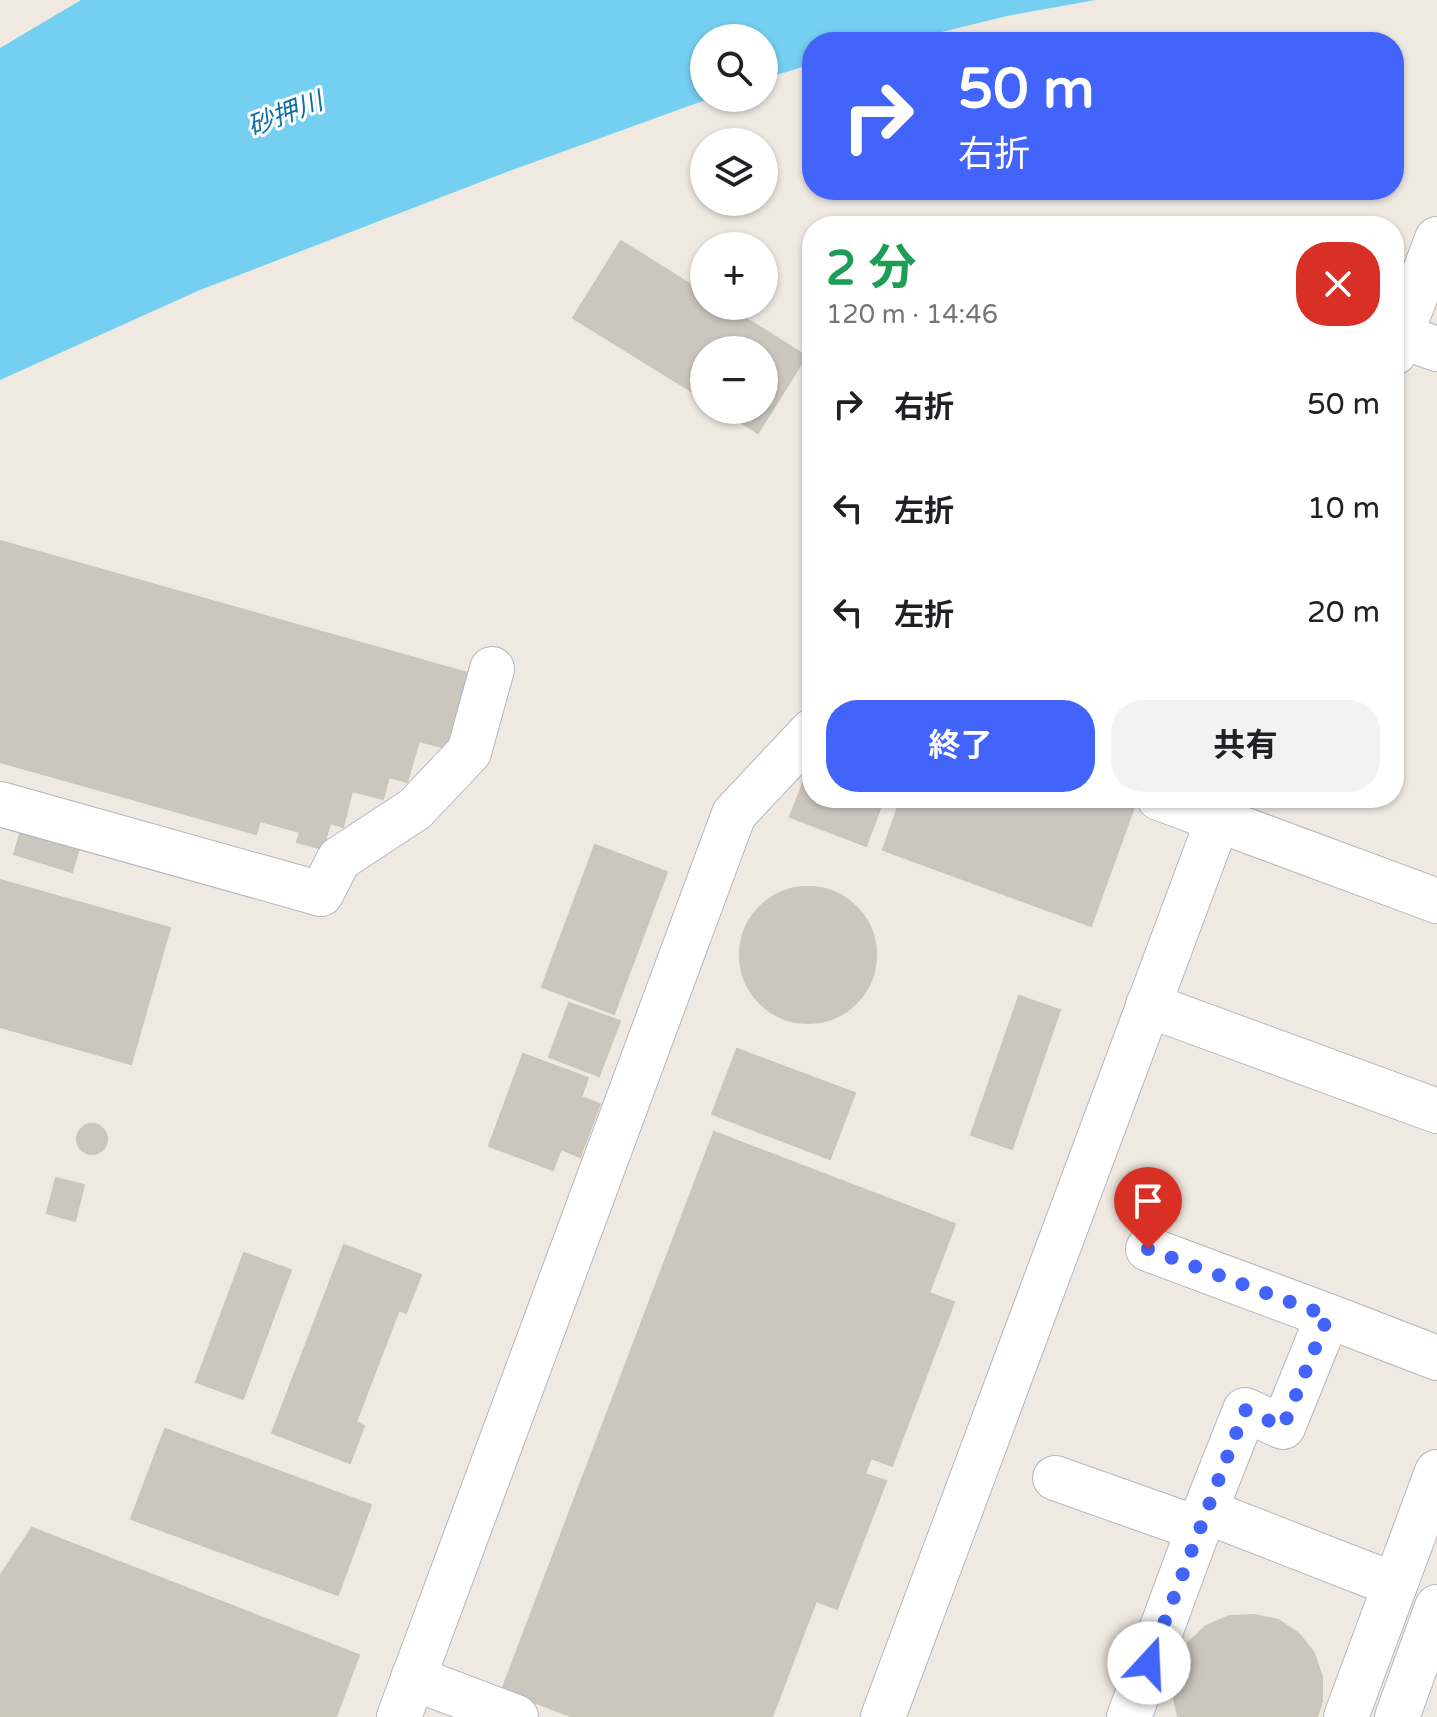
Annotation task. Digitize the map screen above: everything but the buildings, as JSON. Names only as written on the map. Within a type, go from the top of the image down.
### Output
[{"type":"street","points":[[1410,346],[1437,239]]},
{"type":"street","points":[[0,804],[321,894],[339,859],[415,809],[469,752],[492,669]]},
{"type":"street","points":[[516,1717],[406,1698],[734,814],[802,742]]},
{"type":"street","points":[[883,1717],[1222,809],[1437,901]]},
{"type":"street","points":[[1148,1005],[1437,1111]]},
{"type":"street","points":[[1148,1249],[1437,1358]]},
{"type":"street","points":[[1129,1717],[1245,1410],[1283,1427],[1328,1316]]},
{"type":"street","points":[[1346,1717],[1437,1472]]},
{"type":"street","points":[[1055,1478],[1202,1520],[1395,1585]]},
{"type":"street","points":[[1397,1717],[1437,1607]]},
{"type":"water","name":"砂押川","points":[[81,0],[1095,0],[942,32],[802,32],[802,67],[778,75],[778,24],[690,24],[690,106],[504,173],[200,290],[0,380],[0,48]]},
{"type":"route","points":[[1148,1249],[1328,1316],[1283,1427],[1245,1410],[1149,1663]]}]
